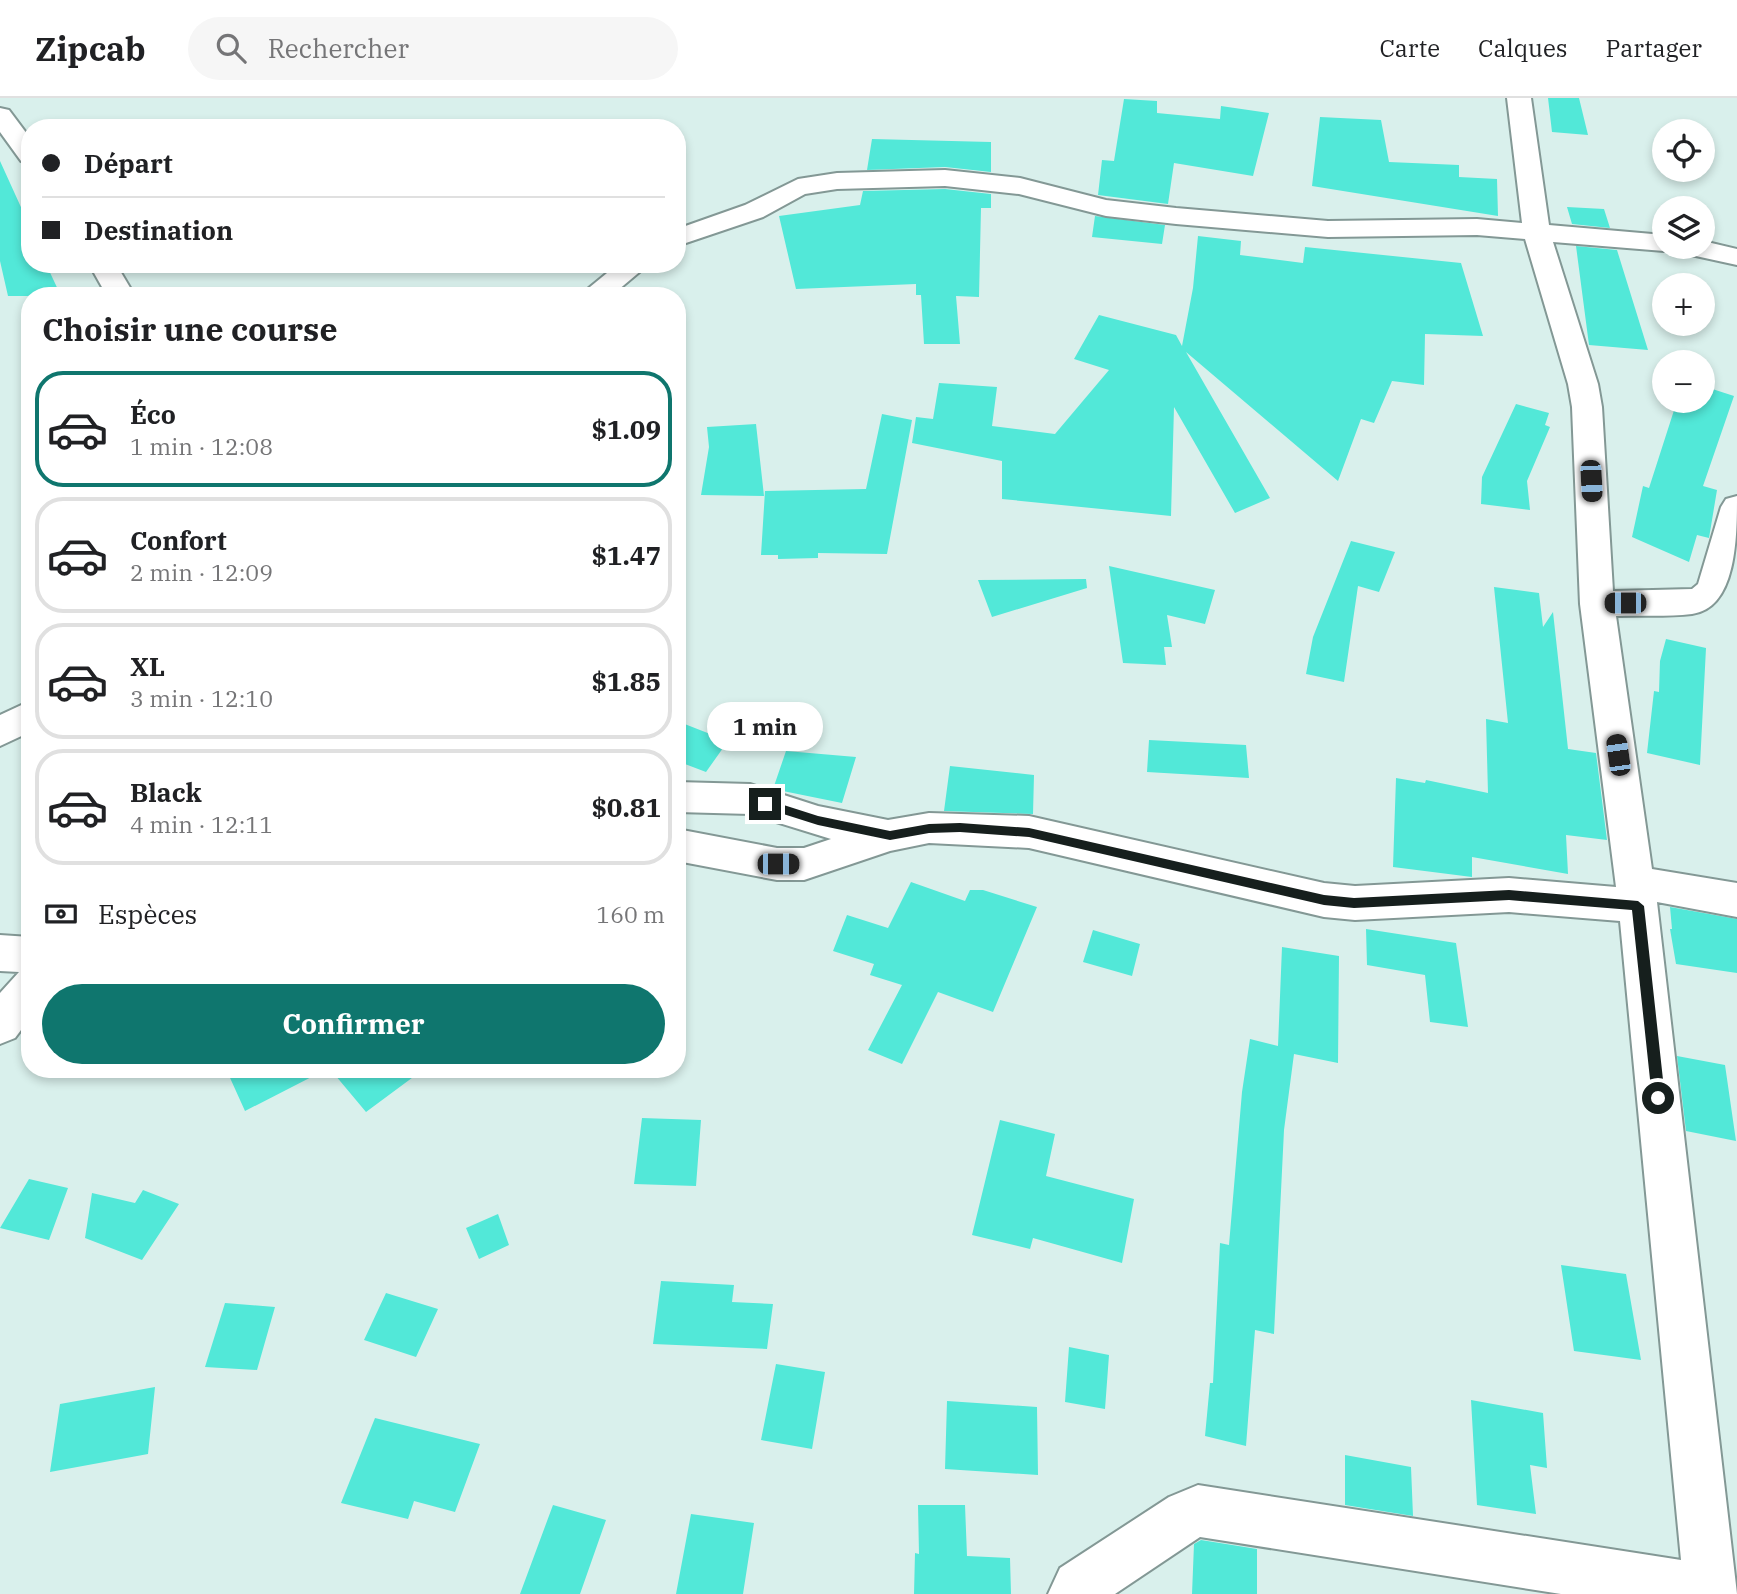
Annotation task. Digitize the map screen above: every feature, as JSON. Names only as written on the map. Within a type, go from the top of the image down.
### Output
[{"type":"street","points":[[1074,1594],[1079,1587],[1186,1515],[1198,1511],[1711,1592],[1636,894],[1597,604],[1587,407],[1583,384],[1536,230],[1519,98]]},
{"type":"street","points":[[0,116],[21,144]]},
{"type":"street","points":[[686,235],[754,211],[798,187],[837,181],[945,178],[1035,189],[1106,208],[1176,216],[1328,229],[1477,227],[1536,230],[1652,242]]},
{"type":"street","points":[[1715,252],[1737,257]]},
{"type":"street","points":[[605,287],[624,273]]},
{"type":"street","points":[[1597,604],[1680,603],[1704,598],[1713,589],[1737,507]]},
{"type":"street","points":[[0,732],[21,720]]},
{"type":"street","points":[[686,797],[750,799],[818,821],[890,835]]},
{"type":"street","points":[[686,847],[778,864],[804,864],[890,835],[939,828],[1029,832],[1230,881],[1324,900],[1354,903],[1509,895],[1636,894],[1737,900]]},
{"type":"street","points":[[0,953],[21,954]]},
{"type":"street","points":[[0,1025],[21,998]]},
{"type":"building","points":[[1548,98],[1579,98],[1588,135],[1552,132]]},
{"type":"building","points":[[1124,99],[1157,101],[1157,113],[1220,119],[1221,106],[1269,113],[1253,176],[1174,163],[1168,204],[1098,195],[1102,160],[1114,161]]},
{"type":"building","points":[[1320,117],[1381,120],[1389,162],[1459,165],[1459,177],[1497,179],[1498,216],[1312,186]]},
{"type":"building","points":[[872,139],[991,142],[991,172],[945,167],[867,170]]},
{"type":"building","points":[[0,161],[21,207],[21,273],[50,273],[57,287],[21,287],[21,296],[8,296],[0,261]]},
{"type":"building","points":[[945,189],[991,194],[991,208],[981,208],[979,297],[956,296],[960,344],[924,344],[921,295],[916,295],[916,284],[796,289],[779,216],[860,205],[863,191]]},
{"type":"building","points":[[1567,207],[1604,209],[1610,228],[1572,224]]},
{"type":"building","points":[[1095,216],[1165,225],[1162,244],[1092,237]]},
{"type":"building","points":[[1198,236],[1241,241],[1240,255],[1303,263],[1305,247],[1461,263],[1483,336],[1425,334],[1424,385],[1392,381],[1374,423],[1361,419],[1338,481],[1186,352],[1270,498],[1235,513],[1174,407],[1171,516],[1002,499],[1002,461],[912,443],[916,417],[933,419],[939,383],[997,387],[992,426],[1055,434],[1109,370],[1074,359],[1099,315],[1176,335],[1182,346],[1193,288]]},
{"type":"building","points":[[1576,246],[1617,250],[1648,350],[1589,345]]},
{"type":"building","points":[[1715,390],[1734,396],[1703,486],[1717,490],[1709,538],[1697,535],[1689,562],[1632,537],[1643,486],[1649,488],[1673,413],[1715,413]]},
{"type":"building","points":[[1516,404],[1549,413],[1545,425],[1550,427],[1527,481],[1530,510],[1481,504],[1482,477]]},
{"type":"building","points":[[882,414],[912,420],[887,554],[818,553],[818,558],[778,559],[778,555],[761,555],[765,491],[866,489]]},
{"type":"building","points":[[756,424],[764,496],[701,495],[709,447],[707,427]]},
{"type":"building","points":[[1351,541],[1395,552],[1379,592],[1358,586],[1344,682],[1306,674],[1313,637]]},
{"type":"building","points":[[1109,566],[1215,590],[1205,624],[1167,615],[1172,647],[1164,647],[1166,665],[1123,663]]},
{"type":"building","points":[[1086,579],[1087,588],[992,617],[978,580]]},
{"type":"building","points":[[1494,587],[1539,593],[1543,627],[1553,612],[1568,749],[1596,753],[1607,840],[1566,835],[1568,874],[1472,857],[1472,877],[1393,867],[1396,778],[1425,783],[1426,780],[1488,793],[1486,719],[1508,723]]},
{"type":"building","points":[[1666,639],[1706,648],[1700,765],[1647,753],[1654,691],[1659,692],[1660,661]]},
{"type":"building","points":[[686,725],[728,741],[706,772],[686,764]]},
{"type":"building","points":[[1149,740],[1246,745],[1249,778],[1147,772]]},
{"type":"building","points":[[786,751],[856,757],[842,803],[773,789]]},
{"type":"building","points":[[950,766],[1034,775],[1033,814],[944,811]]},
{"type":"building","points":[[911,882],[965,901],[970,890],[983,890],[1037,907],[993,1012],[938,992],[902,1064],[868,1050],[902,985],[870,975],[874,964],[833,951],[847,915],[888,928]]},
{"type":"building","points":[[1670,907],[1737,919],[1737,973],[1676,964],[1670,929]]},
{"type":"building","points":[[1366,929],[1456,943],[1468,1027],[1430,1022],[1425,975],[1367,965]]},
{"type":"building","points":[[1093,930],[1140,944],[1132,976],[1083,962]]},
{"type":"building","points":[[1282,947],[1339,956],[1338,1063],[1294,1054],[1284,1130],[1274,1334],[1255,1330],[1246,1446],[1205,1436],[1210,1383],[1213,1383],[1220,1243],[1229,1245],[1242,1092],[1250,1039],[1278,1046]]},
{"type":"building","points":[[1677,1056],[1725,1065],[1736,1141],[1686,1131]]},
{"type":"building","points":[[230,1078],[309,1078],[245,1111]]},
{"type":"building","points":[[338,1078],[412,1078],[366,1112]]},
{"type":"building","points":[[642,1118],[701,1120],[696,1186],[634,1184]]},
{"type":"building","points":[[1000,1120],[1055,1134],[1046,1176],[1134,1199],[1122,1263],[1033,1238],[1030,1249],[972,1235]]},
{"type":"building","points":[[29,1179],[68,1188],[49,1240],[0,1228]]},
{"type":"building","points":[[143,1190],[179,1204],[142,1260],[85,1238],[92,1193],[135,1203]]},
{"type":"building","points":[[498,1214],[509,1245],[479,1259],[466,1228]]},
{"type":"building","points":[[1561,1265],[1626,1274],[1641,1360],[1574,1351]]},
{"type":"building","points":[[661,1281],[734,1285],[732,1302],[773,1304],[767,1349],[653,1344]]},
{"type":"building","points":[[386,1293],[438,1309],[416,1357],[364,1340]]},
{"type":"building","points":[[225,1303],[275,1307],[257,1370],[205,1367]]},
{"type":"building","points":[[1069,1347],[1109,1355],[1105,1409],[1065,1402]]},
{"type":"building","points":[[776,1364],[825,1372],[812,1449],[761,1440]]},
{"type":"building","points":[[155,1387],[148,1454],[50,1472],[60,1404]]},
{"type":"building","points":[[1471,1400],[1543,1413],[1547,1468],[1530,1465],[1536,1514],[1477,1505]]},
{"type":"building","points":[[947,1401],[1037,1407],[1038,1475],[945,1469]]},
{"type":"building","points":[[375,1418],[480,1444],[455,1512],[414,1501],[408,1519],[341,1503]]},
{"type":"building","points":[[1345,1455],[1411,1467],[1413,1516],[1345,1505]]},
{"type":"building","points":[[553,1505],[606,1520],[580,1594],[520,1594]]},
{"type":"building","points":[[918,1505],[965,1505],[967,1556],[1010,1558],[1011,1594],[914,1594],[915,1553],[919,1554]]},
{"type":"building","points":[[691,1514],[754,1523],[743,1594],[676,1594]]},
{"type":"building","points":[[1201,1540],[1257,1549],[1257,1594],[1192,1594],[1194,1544]]},
{"type":"route","points":[[765,804],[818,821],[890,835],[929,828],[1029,832],[1230,881],[1324,900],[1354,903],[1509,895],[1638,906],[1658,1098]]}]
